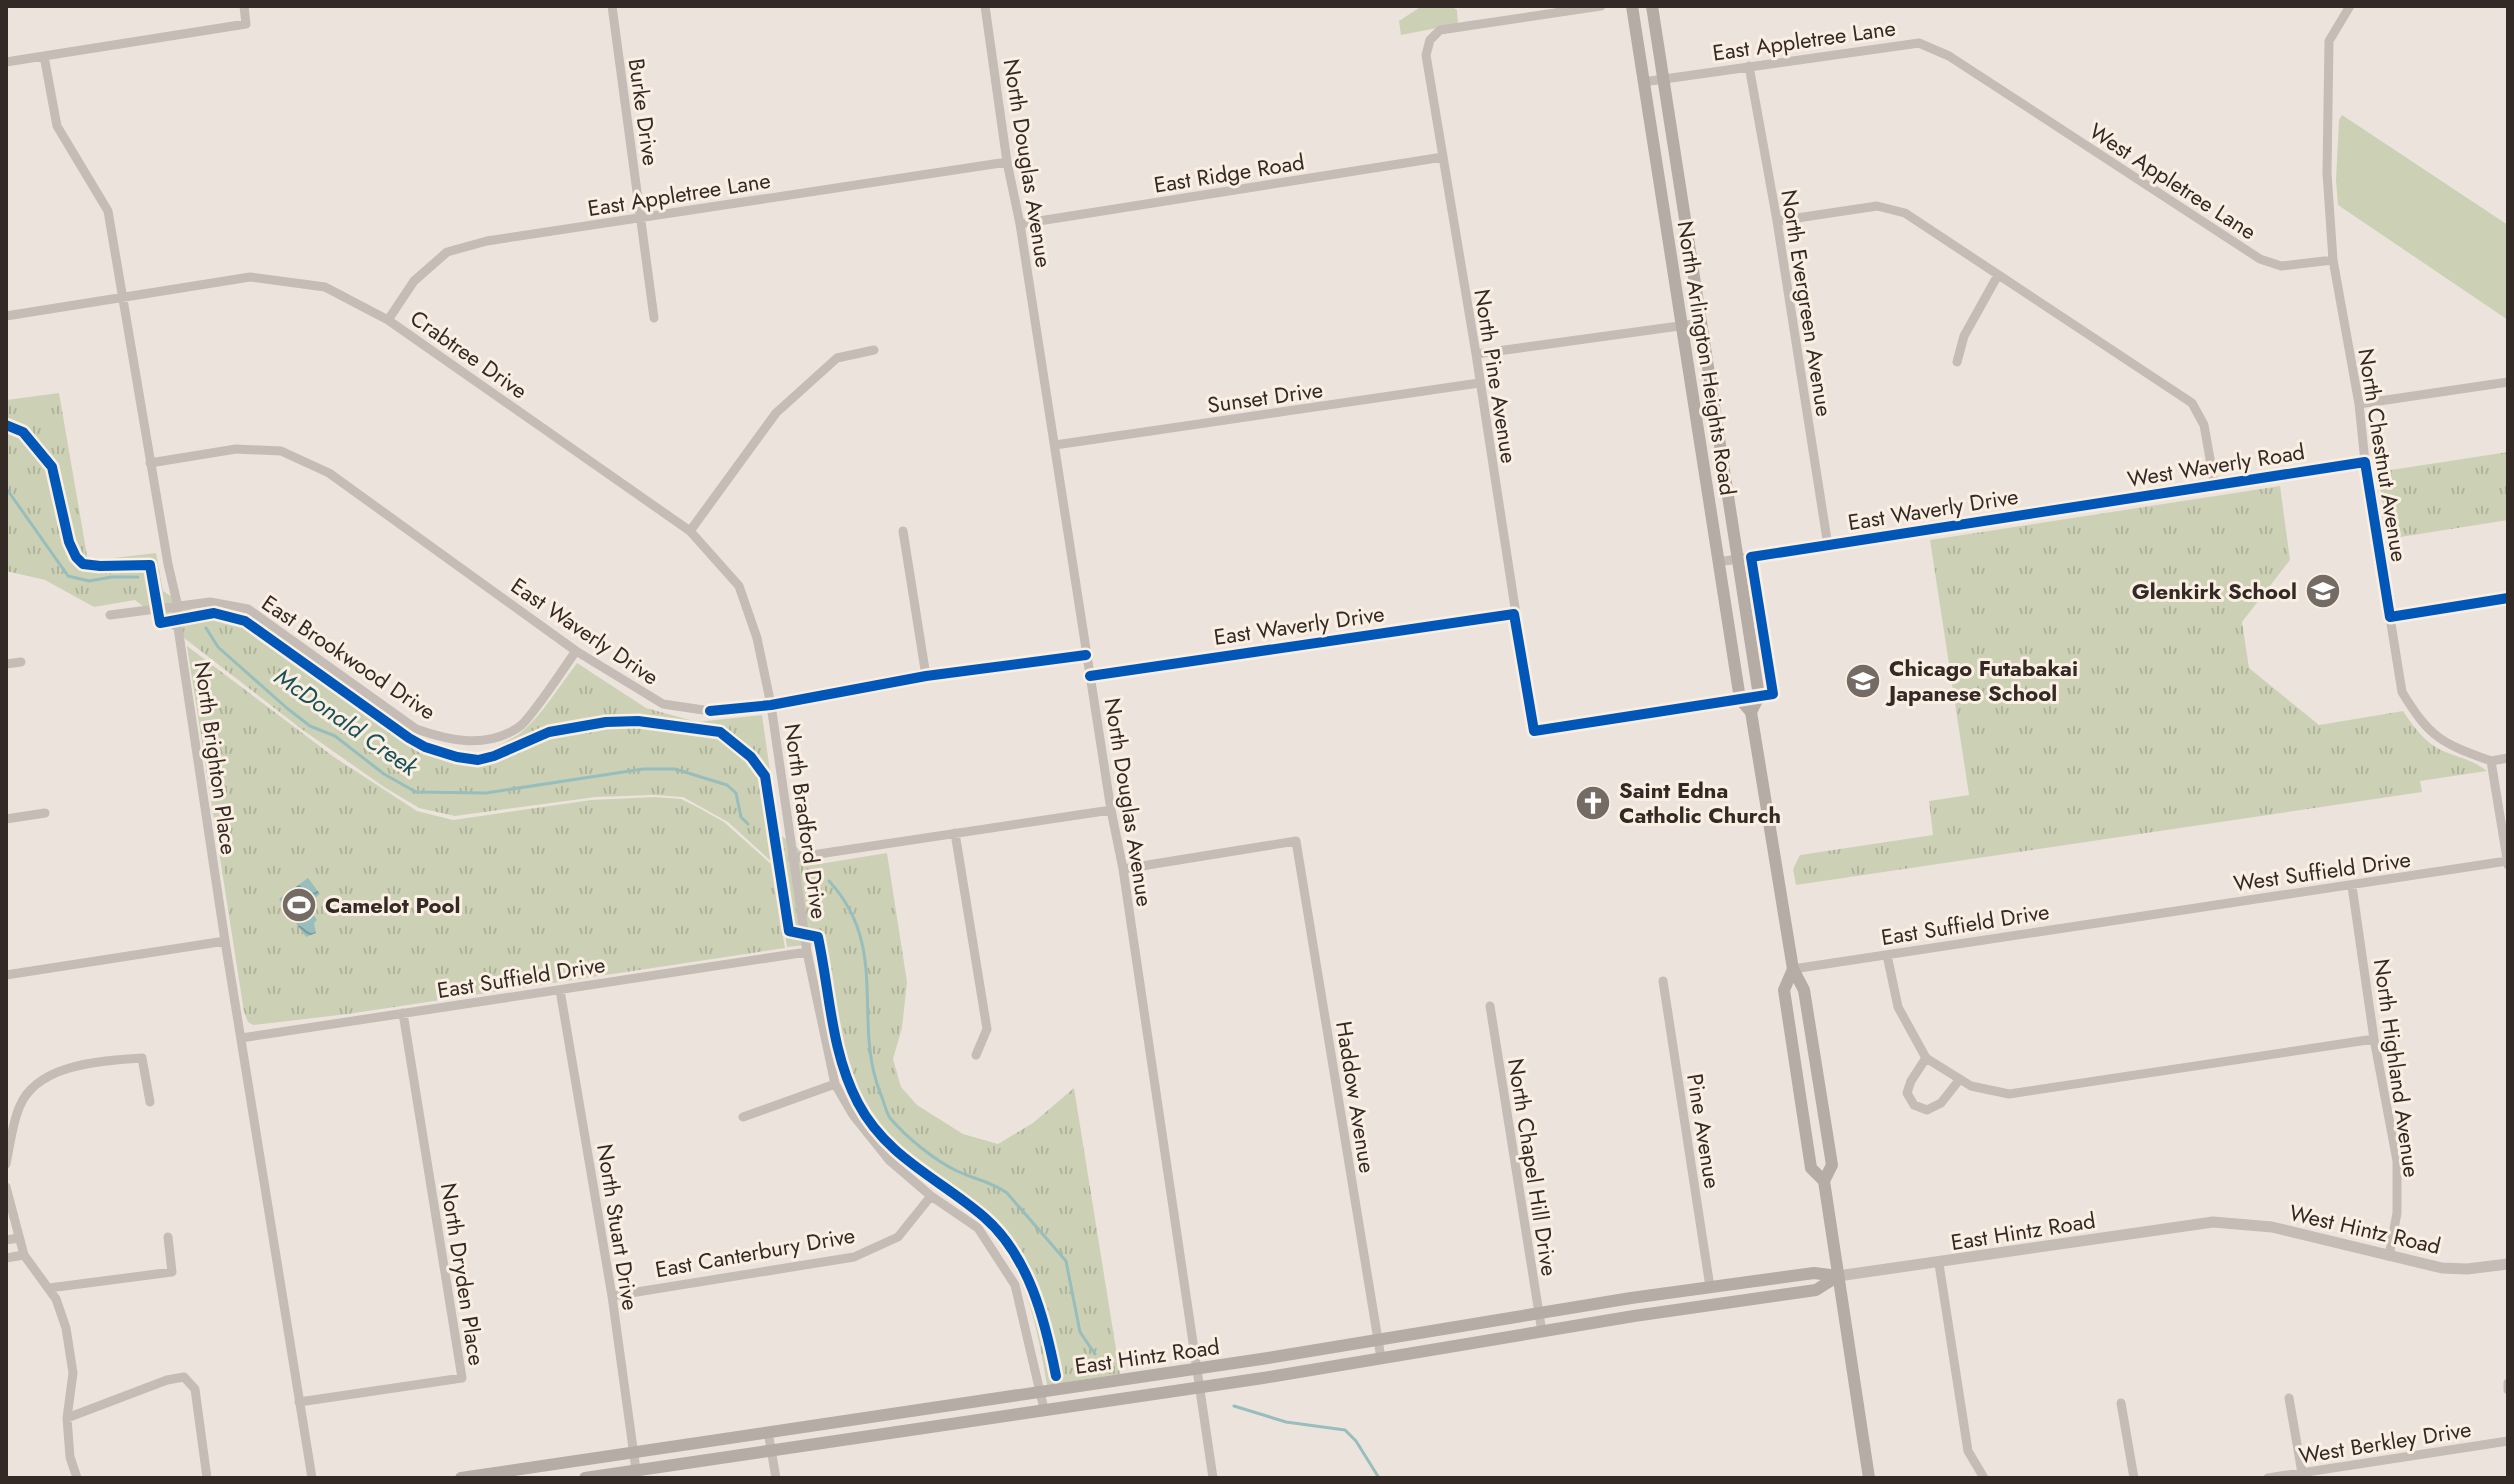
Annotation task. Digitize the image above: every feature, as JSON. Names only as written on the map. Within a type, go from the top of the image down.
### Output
[{"type":"main road","name":"North Arlington Heights Road","points":[[1632,6],[1740,699],[1751,712],[1793,969],[1804,990],[1832,1165],[1824,1181],[1869,1478]]},
{"type":"main road","name":"North Arlington Heights Road","points":[[1652,6],[1759,696],[1751,712]]},
{"type":"main road","name":"North Arlington Heights Road","points":[[1793,969],[1784,990],[1811,1168],[1824,1181]]},
{"type":"main road","name":"East Hintz Road","points":[[461,1478],[1196,1369],[1537,1312],[1814,1273],[1838,1276]]},
{"type":"main road","name":"East Hintz Road","points":[[585,1478],[1198,1387],[1816,1290],[1838,1276]]},
{"type":"street","points":[[6,62],[246,24],[244,6]]},
{"type":"street","name":"Burke Drive","points":[[612,6],[654,318]]},
{"type":"street","name":"North Douglas Avenue","points":[[985,6],[1007,162],[1020,224],[1086,655],[1123,869],[1213,1478]]},
{"type":"street","name":"North Pine Avenue","points":[[1534,731],[1426,55],[1430,40],[1440,30],[1601,6]]},
{"type":"street","name":"North Chestnut Avenue","points":[[2350,6],[2329,41],[2327,173],[2333,260],[2359,404],[2365,462],[2402,692],[2422,725],[2450,746],[2491,761]]},
{"type":"street","name":"East Appletree Lane","points":[[1643,82],[1919,43],[1949,56],[2005,93]]},
{"type":"street","name":"North Brighton Place","points":[[44,56],[57,126],[108,211],[121,299],[178,607],[177,621],[225,941],[312,1478]]},
{"type":"street","name":"North Evergreen Avenue","points":[[1749,66],[1777,221],[1828,546]]},
{"type":"street","name":"West Appletree Lane","points":[[2005,93],[2260,259],[2281,266],[2333,260]]},
{"type":"street","name":"East Ridge Road","points":[[1020,224],[1443,157]]},
{"type":"street","name":"East Appletree Lane","points":[[388,320],[414,281],[447,252],[487,241],[1007,162]]},
{"type":"street","points":[[1777,221],[1877,206],[1905,213],[2192,403],[2204,425],[2215,487]]},
{"type":"street","points":[[1957,362],[1964,336],[1998,275]]},
{"type":"street","name":"Crabtree Drive","points":[[6,316],[250,277],[325,287],[388,320],[690,531],[739,586],[757,638],[771,705]]},
{"type":"street","points":[[1476,354],[1701,323]]},
{"type":"street","points":[[690,531],[776,413],[837,358],[874,350]]},
{"type":"street","points":[[2359,404],[2508,382]]},
{"type":"street","name":"Sunset Drive","points":[[1055,445],[1479,383]]},
{"type":"street","name":"East Waverly Drive","points":[[150,463],[236,449],[281,451],[329,473],[576,651],[663,704],[710,711],[771,705],[926,676],[1086,655]]},
{"type":"street","name":"West Waverly Road","points":[[2072,507],[2365,462]]},
{"type":"street","name":"East Waverly Drive","points":[[1718,562],[2072,507]]},
{"type":"street","points":[[903,531],[926,676]]},
{"type":"street","points":[[2390,617],[2508,598]]},
{"type":"street","name":"East Brookwood Drive","points":[[110,615],[178,607],[187,603],[210,602],[248,609],[416,729],[446,740],[483,742],[520,727],[576,651]]},
{"type":"street","name":"East Waverly Drive","points":[[1090,676],[1514,614]]},
{"type":"street","points":[[6,664],[21,662]]},
{"type":"street","name":"North Bradford Drive","points":[[771,705],[807,952],[835,1084],[853,1115],[889,1160],[931,1196],[978,1228],[1015,1285],[1044,1409]]},
{"type":"street","points":[[2508,758],[2491,761],[2508,863]]},
{"type":"street","points":[[792,858],[1111,810]]},
{"type":"street","points":[[6,819],[45,813]]},
{"type":"street","points":[[955,833],[987,1029],[976,1055]]},
{"type":"street","name":"Haddow Avenue","points":[[1123,869],[1296,841],[1381,1358]]},
{"type":"street","name":"West Suffield Drive","points":[[2142,915],[2508,863]]},
{"type":"street","name":"North Highland Avenue","points":[[2352,886],[2374,1039],[2397,1161],[2397,1213],[2389,1256]]},
{"type":"street","name":"East Suffield Drive","points":[[1793,969],[2142,915]]},
{"type":"street","points":[[6,975],[225,941]]},
{"type":"street","name":"East Suffield Drive","points":[[241,1038],[807,952]]},
{"type":"street","points":[[1887,955],[1898,1007],[1926,1058],[1971,1086],[2009,1094],[2374,1039]]},
{"type":"street","name":"Pine Avenue","points":[[1663,981],[1710,1287]]},
{"type":"street","name":"North Stuart Drive","points":[[560,990],[612,1296],[636,1470]]},
{"type":"street","name":"North Chapel Hill Drive","points":[[1490,1006],[1542,1332]]},
{"type":"street","name":"North Dryden Place","points":[[299,1402],[462,1378],[403,1013]]},
{"type":"street","points":[[6,1164],[10,1130],[20,1105],[33,1088],[55,1073],[85,1063],[142,1058],[150,1102]]},
{"type":"street","points":[[1926,1058],[1907,1093],[1914,1105],[1927,1110],[1941,1103],[1960,1079]]},
{"type":"street","points":[[743,1117],[835,1084]]},
{"type":"street","points":[[6,1187],[24,1255],[56,1299],[66,1328],[73,1373],[67,1418],[70,1457],[77,1478]]},
{"type":"street","name":"East Canterbury Drive","points":[[612,1296],[854,1257],[898,1237],[931,1196]]},
{"type":"street","name":"West Hintz Road","points":[[2213,1222],[2272,1227],[2442,1268],[2467,1269],[2508,1264]]},
{"type":"street","name":"East Hintz Road","points":[[1838,1276],[1939,1264],[2213,1222]]},
{"type":"street","points":[[49,1288],[172,1272],[168,1237]]},
{"type":"street","points":[[6,1240],[19,1238]]},
{"type":"street","points":[[6,1258],[24,1255]]},
{"type":"street","points":[[1939,1264],[1968,1451],[1984,1478]]},
{"type":"street","points":[[67,1418],[167,1380],[184,1377],[195,1389],[207,1478]]},
{"type":"street","points":[[2508,1383],[2508,1390]]},
{"type":"street","points":[[2289,1398],[2302,1473]]},
{"type":"street","points":[[2121,1403],[2134,1478]]},
{"type":"street","points":[[768,1432],[776,1478]]},
{"type":"street","name":"West Berkley Drive","points":[[2268,1478],[2508,1441]]},
{"type":"green space","points":[[1422,6],[1451,6],[1457,10],[1458,24],[1401,35],[1399,21]]},
{"type":"green space","points":[[2342,115],[2508,225],[2508,320],[2338,205],[2336,180],[2339,120]]},
{"type":"green space","points":[[59,393],[88,561],[156,553],[163,591],[194,611],[225,612],[257,625],[291,646],[396,724],[430,744],[463,754],[475,754],[504,743],[531,723],[577,663],[646,708],[697,722],[762,715],[779,834],[819,864],[887,853],[907,982],[902,1028],[893,1059],[901,1087],[917,1105],[963,1134],[998,1144],[1033,1123],[1074,1088],[1120,1374],[1047,1385],[1029,1303],[1008,1257],[975,1216],[892,1152],[860,1111],[841,1074],[816,944],[787,947],[774,864],[728,822],[683,797],[653,795],[596,797],[455,816],[419,808],[300,728],[135,600],[94,607],[45,580],[6,571],[6,400]]},
{"type":"green space","points":[[2508,452],[2508,520],[2388,539],[2378,472]]},
{"type":"green space","points":[[2280,486],[2290,560],[2242,622],[2249,668],[2319,725],[2403,711],[2434,746],[2487,771],[2420,781],[2422,792],[1796,885],[1793,869],[1800,855],[1933,835],[1929,801],[1969,795],[1930,540]]},
{"type":"green space","points":[[187,646],[334,757],[417,811],[453,820],[591,800],[655,797],[681,799],[699,808],[724,822],[771,864],[785,948],[348,1014],[253,1025],[248,1022],[244,1012]]},
{"type":"water","points":[[308,878],[320,894],[307,904],[317,920],[314,923],[316,933],[306,937],[279,899]]},
{"type":"waterway","name":"McDonald Creek","points":[[6,488],[68,576],[89,581],[138,577]]},
{"type":"waterway","name":"McDonald Creek","points":[[206,628],[218,647],[288,709],[310,726],[335,736],[384,774],[416,792],[486,793],[643,769],[675,769],[727,785],[736,793],[741,817],[748,824]]},
{"type":"waterway","name":"McDonald Creek","points":[[829,881],[848,906],[859,932],[865,959],[873,1067],[889,1116],[912,1140],[939,1161],[1007,1193],[1066,1261],[1080,1332],[1095,1354]]},
{"type":"waterway","name":"McDonald Creek","points":[[1234,1406],[1286,1422],[1345,1430],[1356,1441],[1379,1478]]},
{"type":"cycle path","points":[[6,425],[23,432],[52,467],[69,542],[83,564],[150,565],[160,623],[214,613],[245,621],[425,747],[478,760],[549,732],[606,722],[638,721],[720,732],[751,757],[765,776],[789,931],[818,937],[837,1043],[858,1103],[884,1139],[984,1217],[1013,1250],[1033,1290],[1056,1376]]},
{"type":"cycle path","points":[[1090,676],[1514,614],[1534,731],[1773,694],[1751,557],[2365,462],[2390,617],[2508,598]]},
{"type":"cycle path","points":[[710,711],[771,705],[926,676],[1086,655]]},
{"type":"place","name":"Glenkirk School","points":[[2323,591]]},
{"type":"place","name":"Chicago Futabakai Japanese School","points":[[1863,681]]},
{"type":"place","name":"Saint Edna Catholic Church","points":[[1593,803]]},
{"type":"place","name":"Camelot Pool","points":[[299,905]]}]
